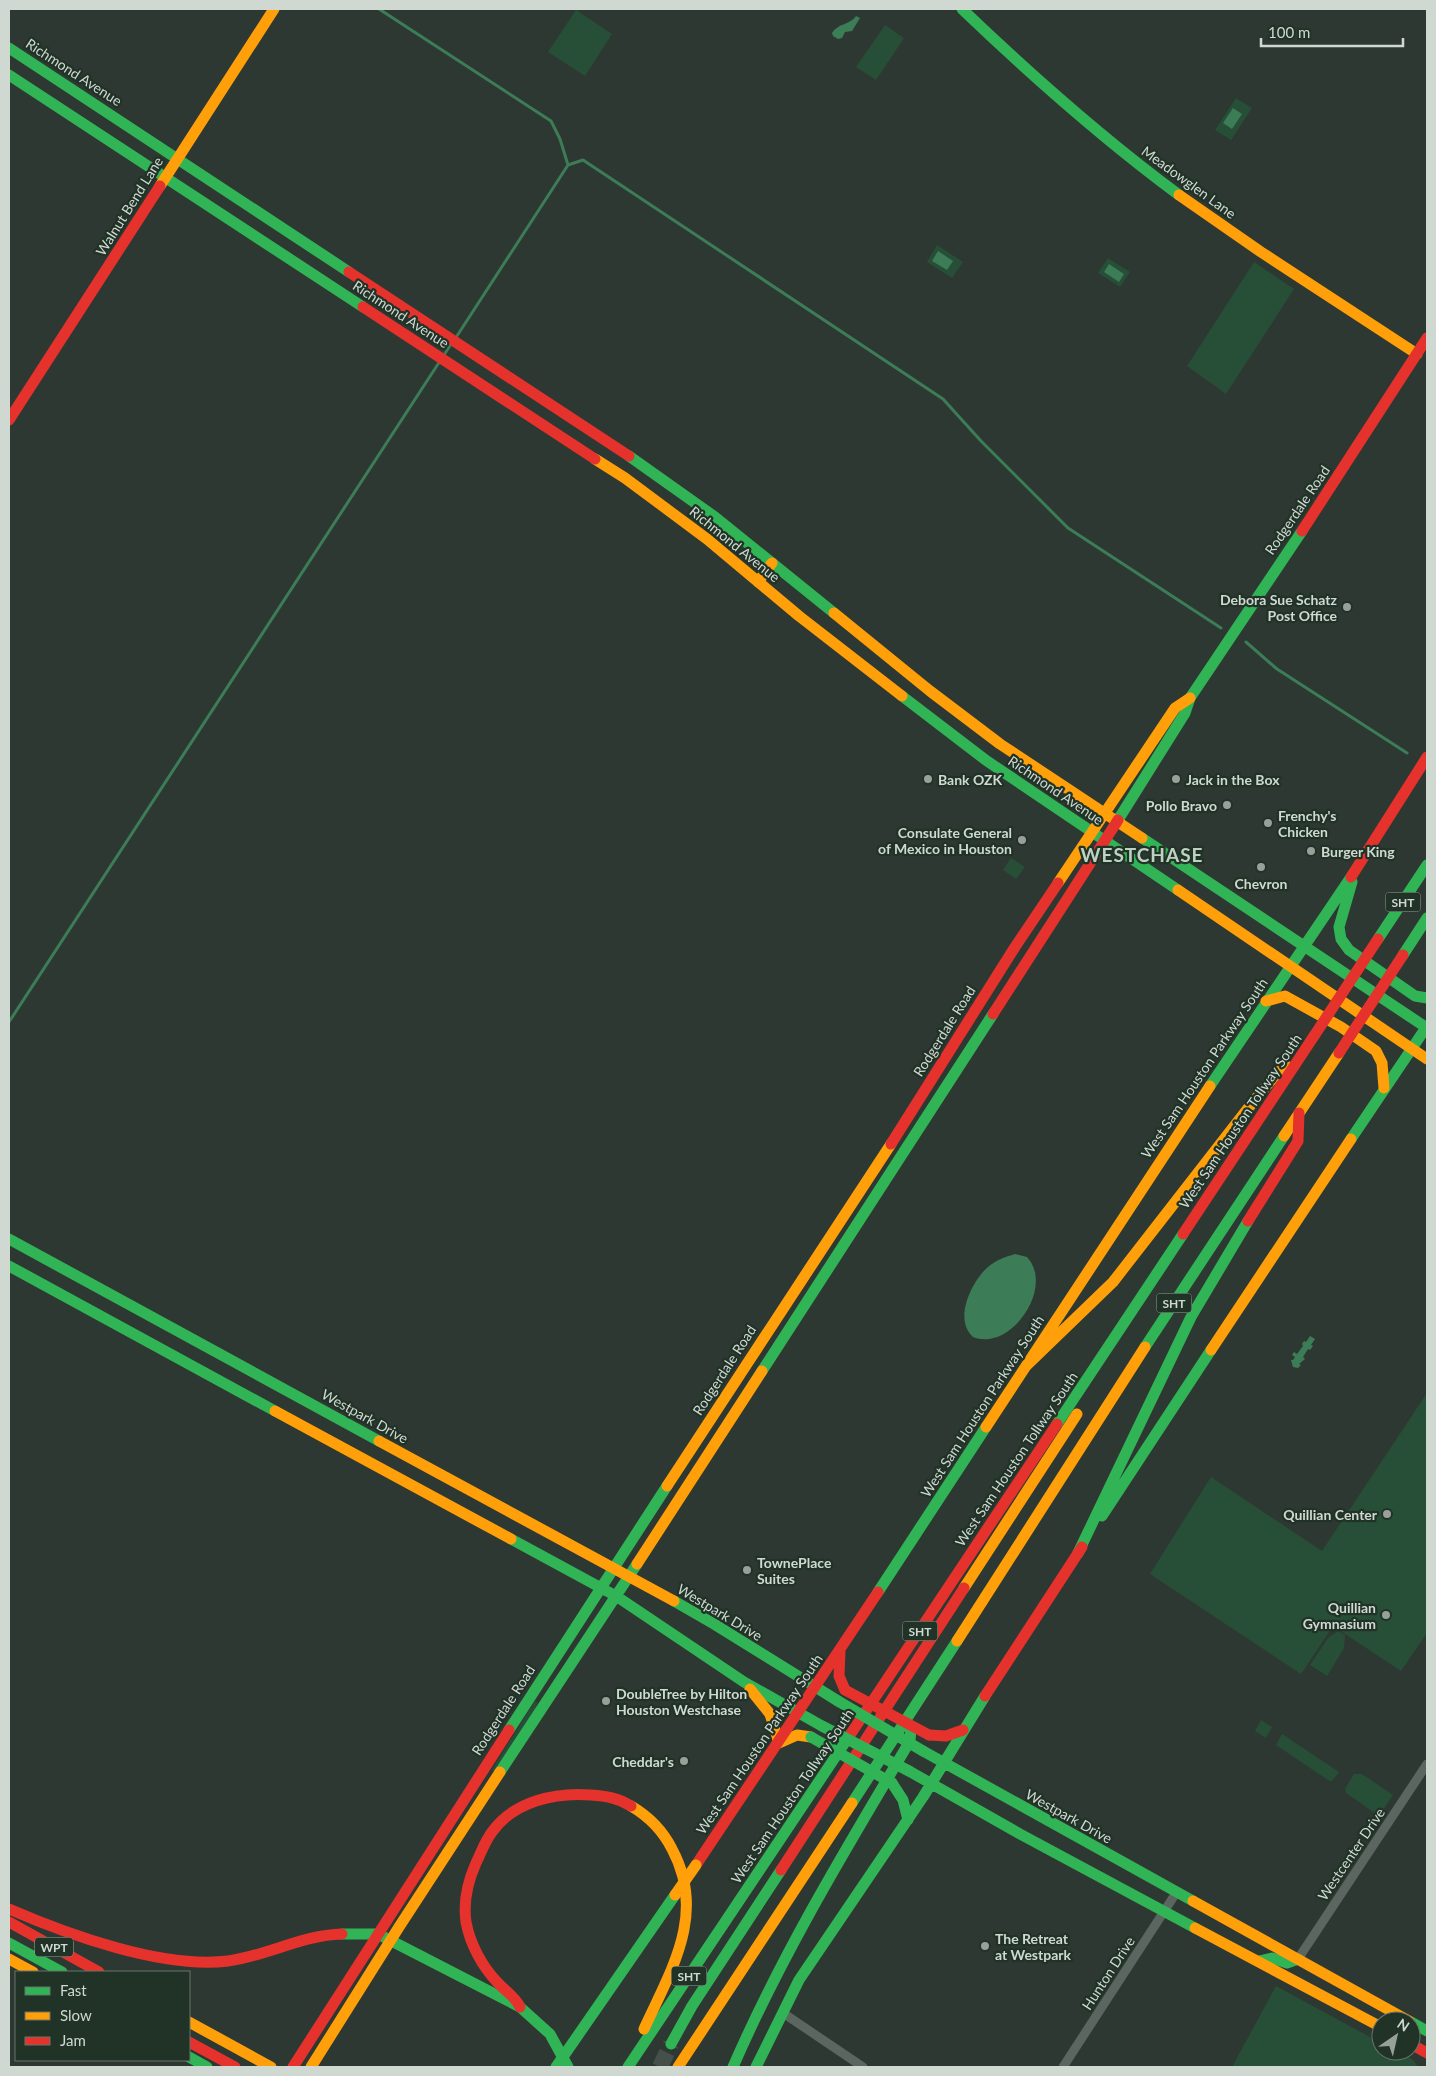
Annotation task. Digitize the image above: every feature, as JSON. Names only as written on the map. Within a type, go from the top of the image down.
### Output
[{"type":"main road","name":"Walnut Bend Lane","points":[[9,420],[274,9]]},
{"type":"main road","name":"Meadowglen Lane","points":[[962,9],[1059,100],[1111,143],[1254,248],[1417,354]]},
{"type":"main road","name":"Richmond Avenue","points":[[9,48],[436,327],[643,465],[702,507],[886,656],[1000,744],[1427,1027]]},
{"type":"main road","points":[[26,86],[38,67]]},
{"type":"main road","name":"Richmond Avenue","points":[[9,75],[625,478],[707,539],[758,582],[987,761],[1427,1059]]},
{"type":"main road","points":[[284,256],[297,236]]},
{"type":"main road","name":"Rodgerdale Road","points":[[311,2067],[470,1817],[616,1596],[1105,841],[1185,713],[1190,698],[1339,475],[1427,338]]},
{"type":"main road","points":[[523,413],[536,393]]},
{"type":"main road","points":[[625,478],[643,465]]},
{"type":"main road","points":[[758,582],[772,563]]},
{"type":"main road","points":[[872,672],[886,656]]},
{"type":"main road","name":"Rodgerdale Road","points":[[293,2067],[600,1587],[865,1185],[1015,947],[1175,708],[1190,698]]},
{"type":"main road","points":[[987,761],[1000,744]]},
{"type":"main road","name":"West Sam Houston Parkway South","points":[[556,2067],[565,2062],[696,1864],[779,1744],[814,1687],[840,1651],[1266,1001],[1353,874],[1427,757]]},
{"type":"main road","name":"SHT","points":[[1312,1035],[1337,1002],[1427,865]]},
{"type":"main road","points":[[1353,874],[1348,900],[1338,927],[1341,939],[1349,950],[1415,996],[1427,998]]},
{"type":"main road","name":"SHT","points":[[678,2067],[911,1714],[1113,1395],[1427,918]]},
{"type":"main road","points":[[1015,947],[1027,961]]},
{"type":"main road","points":[[1266,1001],[1285,996],[1341,1027],[1376,1051],[1382,1063],[1384,1088]]},
{"type":"main road","points":[[756,2067],[799,1980],[908,1820],[963,1730],[1078,1553],[1384,1088],[1427,1027]]},
{"type":"main road","points":[[1026,1366],[1113,1282],[1253,1102],[1312,1035]]},
{"type":"main road","name":"West Sam Houston Tollway South","points":[[628,2066],[1089,1376],[1312,1035]]},
{"type":"main road","points":[[929,1085],[942,1093]]},
{"type":"main road","points":[[1078,1553],[1191,1317],[1228,1252],[1298,1141],[1299,1113]]},
{"type":"main road","points":[[865,1185],[877,1193]]},
{"type":"main road","name":"Westpark Drive","points":[[9,1239],[117,1297],[190,1340],[614,1567],[714,1624],[838,1702],[944,1763],[1392,2011]]},
{"type":"main road","points":[[9,1266],[616,1596],[744,1682],[822,1726],[909,1771],[931,1785],[1371,2022]]},
{"type":"main road","points":[[784,1307],[797,1315]]},
{"type":"main road","points":[[671,2044],[692,2006],[1079,1412],[1089,1376]]},
{"type":"main road","points":[[711,1417],[725,1426]]},
{"type":"main road","points":[[840,1651],[838,1676],[839,1683],[845,1690],[929,1735],[941,1738],[951,1736],[963,1730]]},
{"type":"main road","points":[[744,1682],[771,1714],[775,1722],[779,1744],[796,1735],[811,1736],[892,1783],[904,1802],[908,1820]]},
{"type":"main road","points":[[733,2067],[754,2019],[788,1955],[855,1833],[910,1741],[911,1714]]},
{"type":"main road","points":[[520,2007],[516,1998],[498,1983],[487,1969],[470,1936],[465,1916],[465,1897],[473,1868],[492,1832],[515,1811],[543,1797],[569,1793],[603,1796],[611,1797],[631,1806],[651,1820],[666,1839],[679,1860],[687,1887],[686,1921],[676,1956],[628,2066]]},
{"type":"main road","points":[[457,1808],[470,1817]]},
{"type":"main road","points":[[9,1909],[42,1924],[123,1949],[154,1957],[198,1963],[229,1961],[261,1954],[311,1937],[328,1934],[356,1932],[378,1934],[520,2007],[550,2034],[565,2062]]},
{"type":"main road","name":"WPT","points":[[9,1922],[97,1971]]},
{"type":"main road","name":"WPT","points":[[9,1943],[60,1971]]},
{"type":"main road","points":[[1259,1961],[1272,1958],[1287,1963],[1298,1959],[1319,1994]]},
{"type":"main road","points":[[9,1959],[31,1971]]},
{"type":"main road","points":[[190,2023],[271,2067]]},
{"type":"main road","points":[[190,2043],[232,2066]]},
{"type":"main road","points":[[190,2058],[207,2067]]},
{"type":"street","name":"Westcenter Drive","points":[[1298,1959],[1427,1764]]},
{"type":"street","name":"Hunton Drive","points":[[1063,2067],[1176,1893]]},
{"type":"street","points":[[783,2013],[863,2067]]},
{"type":"shaded area","points":[[576,10],[612,34],[585,76],[548,52]]},
{"type":"shaded area","points":[[856,16],[860,18],[852,31],[845,32],[842,38],[838,39],[833,36],[832,33],[835,30]]},
{"type":"shaded area","points":[[885,25],[904,38],[876,80],[856,67]]},
{"type":"shaded area","points":[[1236,98],[1252,108],[1231,140],[1215,130]]},
{"type":"shaded area","points":[[1233,108],[1242,114],[1232,129],[1223,123]]},
{"type":"shaded area","points":[[937,245],[963,262],[952,278],[927,262]]},
{"type":"shaded area","points":[[938,251],[953,261],[947,270],[932,261]]},
{"type":"shaded area","points":[[1108,258],[1130,272],[1120,287],[1098,273]]},
{"type":"shaded area","points":[[1254,262],[1294,289],[1226,394],[1187,366]]},
{"type":"shaded area","points":[[1109,264],[1124,274],[1119,282],[1104,272]]},
{"type":"shaded area","points":[[1011,858],[1025,867],[1016,879],[1003,870]]},
{"type":"shaded area","points":[[1015,1254],[1027,1257],[1034,1270],[1036,1284],[1025,1314],[1014,1326],[1001,1335],[987,1339],[973,1337],[967,1329],[965,1311],[967,1300],[976,1281],[988,1267],[997,1261]]},
{"type":"shaded area","points":[[1310,1336],[1315,1339],[1311,1345],[1313,1346],[1310,1350],[1308,1349],[1303,1357],[1305,1359],[1299,1364],[1301,1365],[1298,1368],[1293,1367],[1291,1360],[1295,1357],[1292,1355],[1294,1352],[1297,1354],[1304,1341],[1306,1342]]},
{"type":"shaded area","name":"Quillian Center","points":[[1427,1393],[1427,1633],[1401,1671],[1333,1626],[1301,1674],[1150,1574],[1211,1477],[1322,1551]]},
{"type":"shaded area","points":[[1338,1631],[1345,1635],[1344,1648],[1327,1676],[1310,1665],[1328,1638]]},
{"type":"shaded area","points":[[535,1701],[538,1703],[529,1721],[495,1772],[492,1770],[494,1766]]},
{"type":"shaded area","points":[[1261,1720],[1272,1727],[1266,1738],[1255,1731]]},
{"type":"shaded area","points":[[1282,1734],[1339,1772],[1332,1781],[1276,1745]]},
{"type":"shaded area","points":[[1354,1774],[1362,1774],[1393,1795],[1379,1816],[1346,1793],[1345,1789]]},
{"type":"shaded area","points":[[1276,1986],[1371,2038],[1371,2061],[1414,2061],[1418,2067],[1232,2067]]},
{"type":"waterway","points":[[379,9],[551,121],[560,139],[568,165]]},
{"type":"waterway","points":[[455,339],[568,165],[583,160],[943,399],[981,441],[1068,528],[1221,628]]},
{"type":"waterway","points":[[444,355],[451,344]]},
{"type":"waterway","points":[[9,1022],[440,361]]},
{"type":"waterway","points":[[1246,642],[1277,669],[1407,753]]},
{"type":"tunnel","points":[[660,2067],[671,2044]]},
{"type":"traffic: fast","points":[[962,9],[1067,105],[1179,195]]},
{"type":"traffic: fast","points":[[9,48],[349,272]]},
{"type":"traffic: fast","points":[[9,75],[363,307]]},
{"type":"traffic: fast","points":[[629,456],[715,517],[834,613]]},
{"type":"traffic: fast","points":[[1118,820],[1185,713],[1190,698],[1302,531]]},
{"type":"traffic: fast","points":[[902,696],[987,761],[1178,890]]},
{"type":"traffic: fast","points":[[1142,838],[1427,1028]]},
{"type":"traffic: fast","points":[[1378,939],[1427,865]]},
{"type":"traffic: fast","points":[[1210,1086],[1351,877]]},
{"type":"traffic: fast","points":[[1352,882],[1339,927],[1341,939],[1349,950],[1415,996],[1427,998]]},
{"type":"traffic: fast","points":[[1403,955],[1427,918]]},
{"type":"traffic: fast","points":[[762,1371],[993,1014]]},
{"type":"traffic: fast","points":[[1351,1139],[1427,1026]]},
{"type":"traffic: fast","points":[[1145,1347],[1284,1136]]},
{"type":"traffic: fast","points":[[1078,1553],[1191,1317],[1248,1221]]},
{"type":"traffic: fast","points":[[1057,1424],[1183,1234]]},
{"type":"traffic: fast","points":[[9,1239],[379,1441]]},
{"type":"traffic: fast","points":[[9,1266],[275,1411]]},
{"type":"traffic: fast","points":[[1102,1516],[1211,1350]]},
{"type":"traffic: fast","points":[[878,1592],[986,1427]]},
{"type":"traffic: fast","points":[[509,1730],[667,1486]]},
{"type":"traffic: fast","points":[[511,1539],[616,1596],[744,1682],[822,1726]]},
{"type":"traffic: fast","points":[[500,1772],[637,1564]]},
{"type":"traffic: fast","points":[[674,1601],[838,1701]]},
{"type":"traffic: fast","points":[[852,1803],[957,1641]]},
{"type":"traffic: fast","points":[[756,2067],[799,1980],[923,1797],[985,1696]]},
{"type":"traffic: fast","points":[[838,1701],[923,1751]]},
{"type":"traffic: fast","points":[[822,1726],[909,1771]]},
{"type":"traffic: fast","points":[[733,2067],[772,1983],[794,1942],[839,1861],[910,1741],[911,1727]]},
{"type":"traffic: fast","points":[[628,2067],[850,1735]]},
{"type":"traffic: fast","points":[[811,1737],[892,1783]]},
{"type":"traffic: fast","points":[[923,1751],[1193,1901]]},
{"type":"traffic: fast","points":[[909,1771],[1020,1834],[1195,1928]]},
{"type":"traffic: fast","points":[[892,1783],[903,1800],[908,1820]]},
{"type":"traffic: fast","points":[[671,2044],[692,2006],[781,1870]]},
{"type":"traffic: fast","points":[[556,2067],[675,1895]]},
{"type":"traffic: fast","points":[[342,1934],[378,1934],[520,2007],[550,2034],[568,2067]]},
{"type":"traffic: fast","points":[[9,1943],[60,1971]]},
{"type":"traffic: fast","points":[[1259,1961],[1272,1958],[1287,1963],[1298,1959]]},
{"type":"traffic: fast","points":[[1421,2028],[1427,2031]]},
{"type":"traffic: fast","points":[[190,2058],[207,2067]]},
{"type":"traffic: slow","points":[[160,186],[274,9]]},
{"type":"traffic: slow","points":[[1179,195],[1261,252],[1417,354]]},
{"type":"traffic: slow","points":[[595,459],[625,478],[707,539],[799,616],[902,696]]},
{"type":"traffic: slow","points":[[758,582],[772,563]]},
{"type":"traffic: slow","points":[[834,613],[930,691],[1000,744],[1142,838]]},
{"type":"traffic: slow","points":[[1058,883],[1175,708],[1190,698]]},
{"type":"traffic: slow","points":[[1178,890],[1427,1059]]},
{"type":"traffic: slow","points":[[1266,1001],[1285,996],[1341,1027],[1376,1051],[1382,1063],[1384,1088]]},
{"type":"traffic: slow","points":[[1284,1136],[1339,1053]]},
{"type":"traffic: slow","points":[[1026,1366],[1113,1282],[1253,1102],[1285,1064]]},
{"type":"traffic: slow","points":[[986,1427],[1210,1086]]},
{"type":"traffic: slow","points":[[1211,1350],[1351,1139]]},
{"type":"traffic: slow","points":[[667,1486],[891,1144]]},
{"type":"traffic: slow","points":[[957,1641],[1145,1347]]},
{"type":"traffic: slow","points":[[637,1564],[762,1371]]},
{"type":"traffic: slow","points":[[275,1411],[511,1539]]},
{"type":"traffic: slow","points":[[964,1588],[1077,1414]]},
{"type":"traffic: slow","points":[[379,1441],[674,1601]]},
{"type":"traffic: slow","points":[[750,1689],[770,1714],[779,1743],[797,1735],[811,1737]]},
{"type":"traffic: slow","points":[[311,2067],[500,1772]]},
{"type":"traffic: slow","points":[[678,2067],[852,1803]]},
{"type":"traffic: slow","points":[[631,1806],[654,1824],[668,1842],[682,1873],[686,1896],[686,1919],[681,1941],[665,1985],[644,2029]]},
{"type":"traffic: slow","points":[[675,1895],[696,1865]]},
{"type":"traffic: slow","points":[[1193,1901],[1391,2011]]},
{"type":"traffic: slow","points":[[1195,1928],[1371,2022]]},
{"type":"traffic: slow","points":[[9,1959],[31,1971]]},
{"type":"traffic: slow","points":[[190,2023],[271,2067]]},
{"type":"traffic: jam","points":[[9,420],[160,186]]},
{"type":"traffic: jam","points":[[349,272],[629,456]]},
{"type":"traffic: jam","points":[[363,307],[595,459]]},
{"type":"traffic: jam","points":[[1302,531],[1427,338]]},
{"type":"traffic: jam","points":[[1351,877],[1427,757]]},
{"type":"traffic: jam","points":[[993,1014],[1118,820]]},
{"type":"traffic: jam","points":[[891,1144],[1015,947],[1058,883]]},
{"type":"traffic: jam","points":[[1314,1036],[1378,939]]},
{"type":"traffic: jam","points":[[1339,1053],[1403,955]]},
{"type":"traffic: jam","points":[[1183,1234],[1314,1036]]},
{"type":"traffic: jam","points":[[1248,1221],[1298,1141],[1299,1113]]},
{"type":"traffic: jam","points":[[850,1735],[1057,1424]]},
{"type":"traffic: jam","points":[[985,1696],[1082,1547]]},
{"type":"traffic: jam","points":[[781,1870],[964,1588]]},
{"type":"traffic: jam","points":[[696,1865],[878,1592]]},
{"type":"traffic: jam","points":[[840,1651],[839,1676],[845,1690]]},
{"type":"traffic: jam","points":[[845,1690],[929,1735]]},
{"type":"traffic: jam","points":[[293,2067],[509,1730]]},
{"type":"traffic: jam","points":[[929,1735],[946,1736],[963,1730]]},
{"type":"traffic: jam","points":[[520,2007],[482,1962],[470,1938],[466,1922],[465,1906],[469,1884],[487,1839],[501,1821],[512,1813],[524,1806],[550,1797],[578,1794],[596,1795],[617,1799],[631,1806]]},
{"type":"traffic: jam","points":[[9,1909],[59,1929],[117,1948],[175,1960],[228,1961],[257,1955],[313,1938],[342,1934]]},
{"type":"traffic: jam","points":[[9,1922],[97,1971]]},
{"type":"traffic: jam","points":[[190,2043],[235,2067]]},
{"type":"traffic: jam","points":[[1421,2050],[1427,2053]]},
{"type":"place","name":"Debora Sue Schatz Post Office","points":[[1347,607]]},
{"type":"place","name":"Bank OZK","points":[[928,779]]},
{"type":"place","name":"Jack in the Box","points":[[1176,779]]},
{"type":"place","name":"Pollo Bravo","points":[[1227,805]]},
{"type":"place","name":"Frenchy's Chicken","points":[[1268,823]]},
{"type":"place","name":"Consulate General of Mexico in Houston","points":[[1022,840]]},
{"type":"place","name":"Burger King","points":[[1311,851]]},
{"type":"place","name":"Chevron","points":[[1261,867]]},
{"type":"place","name":"Quillian Center","points":[[1387,1514]]},
{"type":"place","name":"TownePlace Suites","points":[[747,1570]]},
{"type":"place","name":"Quillian Gymnasium","points":[[1386,1615]]},
{"type":"place","name":"DoubleTree by Hilton Houston Westchase","points":[[606,1701]]},
{"type":"place","name":"Cheddar's","points":[[684,1761]]},
{"type":"place","name":"The Retreat at Westpark","points":[[985,1946]]},
{"type":"district","name":"WESTCHASE","points":[[1142,854]]}]
